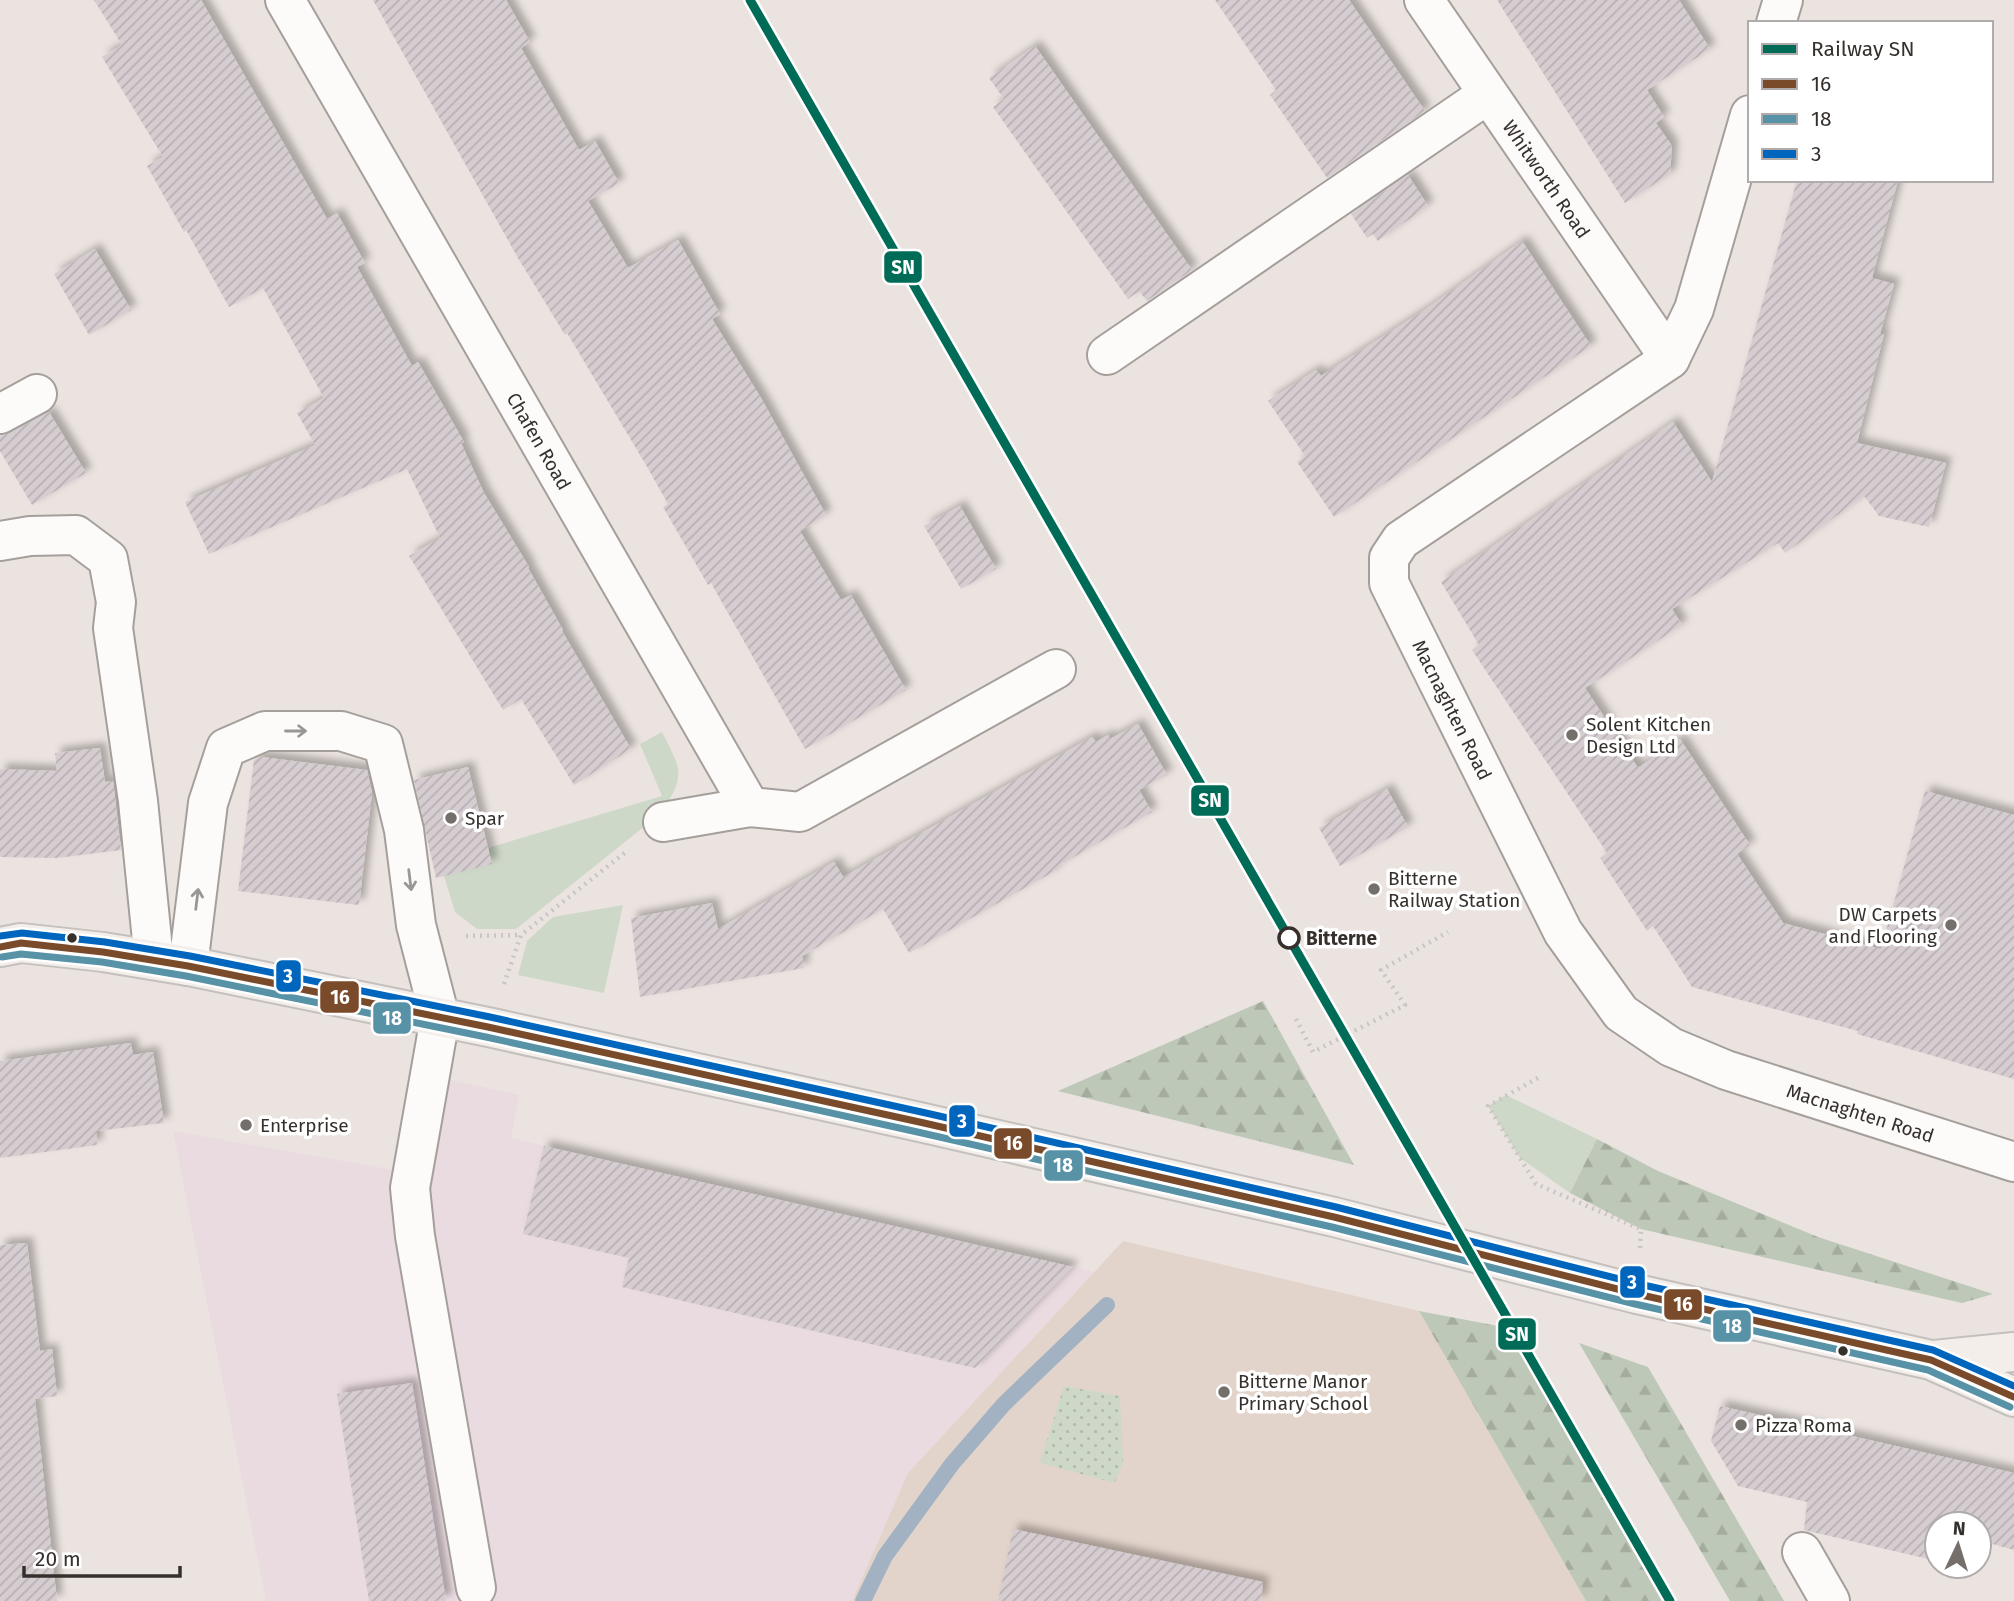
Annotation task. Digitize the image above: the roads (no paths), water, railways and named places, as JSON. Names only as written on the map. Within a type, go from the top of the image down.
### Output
[{"type":"main road","points":[[7,942],[103,952],[171,963],[488,1027],[924,1123],[1334,1217],[1636,1294],[1931,1360],[2014,1397]]},
{"type":"main road","points":[[1931,1360],[2014,1352]]},
{"type":"street","name":"Chafen Road","points":[[285,0],[750,807]]},
{"type":"street","name":"Whitworth Road","points":[[1424,0],[1670,359]]},
{"type":"street","points":[[1777,21],[1783,0]]},
{"type":"street","points":[[1107,355],[1488,94]]},
{"type":"street","points":[[1670,359],[1694,309],[1748,122]]},
{"type":"street","name":"Macnaghten Road","points":[[1670,359],[1401,540],[1389,558],[1389,583],[1563,932],[1621,1013],[1671,1047],[1726,1070],[2014,1162]]},
{"type":"street","points":[[0,414],[37,394]]},
{"type":"street","points":[[0,541],[30,536],[76,535],[108,559],[116,602],[113,628],[138,801],[171,963]]},
{"type":"street","points":[[663,822],[750,807],[800,811],[1056,669]]},
{"type":"street","points":[[171,963],[208,803],[226,748],[265,731],[341,731],[383,744],[404,830],[416,925],[440,1018],[410,1188],[415,1236],[475,1588]]},
{"type":"street","points":[[1802,1552],[1830,1601]]},
{"type":"waterway","points":[[863,1601],[885,1556],[952,1464],[1004,1404],[1107,1305]]},
{"type":"rail line","name":"SN","points":[[750,0],[1670,1601]]},
{"type":"place","name":"Solent Kitchen Design Ltd","points":[[1572,735]]},
{"type":"place","name":"Spar","points":[[451,818]]},
{"type":"place","name":"Bitterne Railway Station","points":[[1374,889]]},
{"type":"place","name":"DW Carpets and Flooring","points":[[1951,925]]},
{"type":"place","name":"Bitterne","points":[[1289,938]]},
{"type":"place","name":"Enterprise","points":[[246,1125]]},
{"type":"place","name":"Bitterne Manor Primary School","points":[[1224,1392]]},
{"type":"place","name":"Pizza Roma","points":[[1741,1425]]}]
